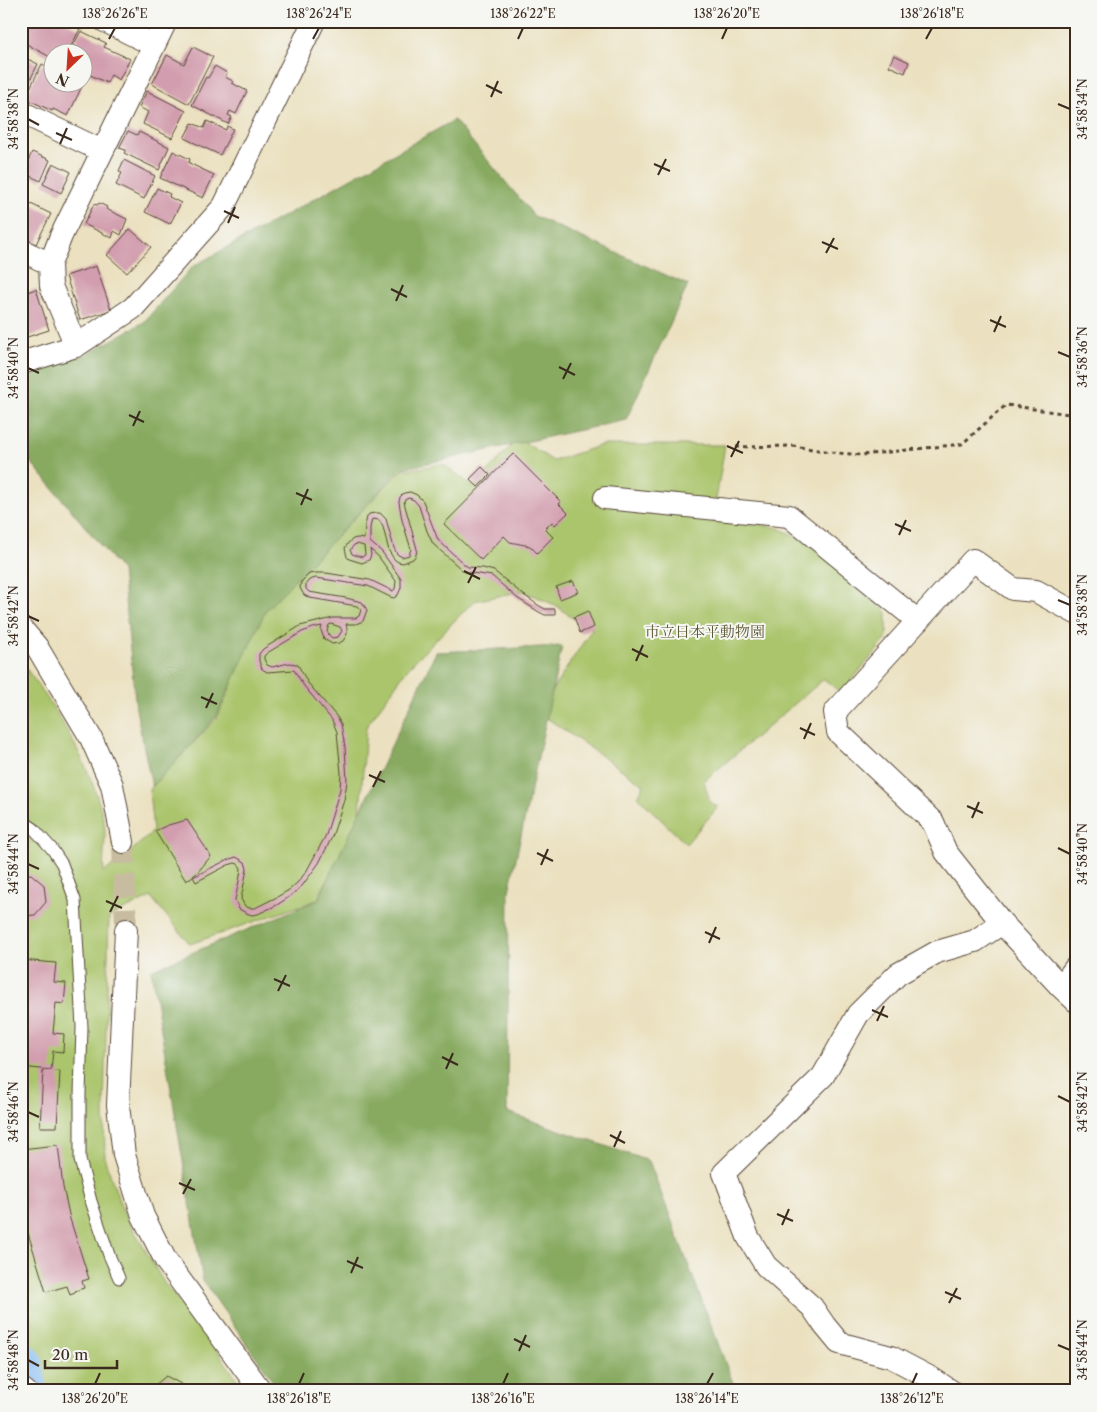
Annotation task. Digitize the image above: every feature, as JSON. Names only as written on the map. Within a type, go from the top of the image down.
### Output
[{"type":"street","points":[[105,21],[154,45]]},
{"type":"street","points":[[76,346],[51,286],[50,264],[61,236],[166,21]]},
{"type":"street","points":[[21,363],[76,346],[134,308],[224,206],[314,21]]},
{"type":"street","points":[[21,112],[102,151]]},
{"type":"street","points":[[21,250],[50,264]]},
{"type":"street","points":[[606,498],[788,516],[918,621]]},
{"type":"street","points":[[1068,994],[1002,924],[946,852],[933,822],[838,732],[835,712],[973,560],[1013,590],[1036,591],[1076,613]]},
{"type":"street","points":[[21,628],[37,647],[91,738],[112,785],[122,842]]},
{"type":"street","points":[[951,1391],[891,1357],[839,1343],[812,1307],[766,1266],[748,1238],[724,1173],[823,1076],[858,1014],[898,974],[937,952],[976,941],[1002,924]]},
{"type":"street","points":[[126,930],[118,1105],[124,1154],[142,1216],[166,1261],[262,1391]]},
{"type":"street","points":[[1068,994],[1076,967]]},
{"type":"lane","points":[[21,820],[33,828],[52,849],[62,864],[75,900],[82,1027],[80,1160],[91,1201],[109,1255],[119,1278]]},
{"type":"lane","points":[[21,1381],[33,1391]]},
{"type":"path","points":[[736,447],[793,446],[862,455],[962,444],[1006,405],[1076,415]]},
{"type":"green space","points":[[454,120],[534,216],[688,285],[626,420],[401,469],[266,610],[216,717],[152,787],[136,709],[122,571],[21,450],[21,373],[85,355],[144,322],[192,267]]},
{"type":"green space","name":"市立日本平動物園","points":[[518,438],[553,461],[602,445],[725,445],[713,518],[775,527],[803,539],[887,612],[887,638],[841,693],[824,679],[704,781],[710,802],[718,807],[686,844],[638,797],[644,785],[538,712],[592,629],[557,606],[523,591],[474,601],[408,668],[366,727],[360,813],[317,900],[190,944],[151,897],[109,917],[104,1108],[105,1160],[123,1211],[164,1283],[210,1340],[245,1391],[21,1391],[21,662],[59,717],[91,780],[104,822],[104,872],[127,855],[153,831],[149,790],[217,718],[264,610],[401,471],[443,464],[474,487]]},
{"type":"green space","points":[[562,646],[509,891],[507,1112],[649,1161],[736,1391],[280,1391],[203,1281],[151,970],[318,900],[436,652]]},
{"type":"building","points":[[21,21],[44,21],[47,23],[47,21],[63,21],[80,29],[73,42],[42,42],[42,53],[21,41]]},
{"type":"building","points":[[81,31],[106,43],[104,47],[130,59],[119,80],[111,75],[107,83],[92,76],[92,42],[75,42]]},
{"type":"building","points":[[193,47],[213,57],[189,104],[152,84],[167,55],[184,64]]},
{"type":"building","points":[[894,55],[909,62],[905,73],[889,66]]},
{"type":"building","points":[[21,56],[38,64],[23,94],[21,93]]},
{"type":"building","points":[[42,64],[42,92],[79,92],[68,116],[53,109],[52,111],[25,98]]},
{"type":"building","points":[[215,66],[227,73],[225,77],[233,81],[232,83],[247,91],[236,114],[230,111],[228,115],[232,117],[228,124],[192,105],[206,77],[208,78]]},
{"type":"building","points":[[147,91],[186,111],[172,138],[143,124],[148,112],[139,107]]},
{"type":"building","points":[[207,121],[226,130],[227,126],[233,129],[220,155],[184,138],[192,123],[204,128]]},
{"type":"building","points":[[128,131],[137,135],[139,132],[169,147],[159,170],[124,153],[126,150],[119,148]]},
{"type":"building","points":[[173,151],[190,159],[189,163],[214,175],[203,198],[160,178]]},
{"type":"building","points":[[32,152],[50,160],[41,181],[23,173]]},
{"type":"building","points":[[124,160],[155,176],[144,199],[116,185],[122,173],[119,171]]},
{"type":"building","points":[[53,163],[71,172],[61,193],[43,184]]},
{"type":"building","points":[[157,188],[170,194],[169,197],[181,203],[170,224],[145,212]]},
{"type":"building","points":[[21,202],[29,206],[31,204],[51,214],[36,244],[21,237]]},
{"type":"building","points":[[99,203],[107,207],[106,209],[127,219],[121,235],[114,231],[112,238],[84,224],[94,204],[97,205]]},
{"type":"building","points":[[130,229],[151,247],[127,273],[107,255]]},
{"type":"building","points":[[96,266],[111,310],[80,320],[66,276]]},
{"type":"building","points":[[36,289],[49,330],[21,339],[21,294]]},
{"type":"building","points":[[513,454],[561,502],[559,504],[568,513],[555,525],[552,522],[545,529],[553,537],[537,553],[530,546],[510,542],[504,536],[481,560],[444,524]]},
{"type":"building","points":[[482,467],[490,475],[478,487],[470,479]]},
{"type":"building","points":[[410,492],[417,495],[423,501],[438,540],[464,564],[468,567],[494,571],[538,605],[545,609],[555,609],[555,615],[545,615],[539,612],[517,598],[492,576],[465,572],[461,569],[433,544],[419,506],[414,500],[409,498],[404,501],[417,549],[413,559],[403,563],[394,559],[389,551],[383,527],[379,520],[372,519],[370,542],[382,552],[401,579],[401,588],[398,595],[394,598],[390,597],[368,586],[316,578],[309,580],[306,584],[306,589],[309,592],[362,602],[367,610],[363,621],[356,624],[346,624],[347,634],[343,641],[339,643],[332,644],[324,639],[321,630],[322,626],[302,632],[264,656],[267,665],[272,667],[289,663],[298,665],[308,683],[337,717],[341,724],[345,747],[347,782],[344,800],[332,837],[319,863],[302,886],[277,905],[258,914],[246,913],[239,909],[235,900],[241,868],[238,864],[228,865],[196,882],[193,877],[236,857],[245,862],[247,869],[241,899],[245,906],[255,908],[289,890],[306,872],[326,835],[340,789],[341,773],[337,732],[332,720],[304,686],[294,670],[267,672],[262,669],[259,654],[263,649],[300,626],[333,618],[356,618],[359,616],[361,610],[357,606],[310,598],[304,595],[300,588],[301,582],[309,574],[326,573],[370,580],[393,591],[395,589],[396,581],[378,556],[370,549],[371,555],[369,560],[362,563],[349,559],[345,548],[353,539],[364,539],[365,526],[369,514],[380,513],[386,519],[397,554],[402,557],[409,555],[411,549],[402,520],[399,502],[400,497],[404,493]],"holes":[[[357,544],[364,546],[365,555],[362,557],[352,554],[350,550]],[[331,624],[340,627],[342,631],[338,637],[332,638],[329,635],[327,631]]]},
{"type":"building","points":[[573,581],[578,592],[560,599],[556,587]]},
{"type":"building","points":[[588,611],[594,627],[580,633],[574,617]]},
{"type":"building","points":[[187,820],[211,856],[197,873],[186,881],[155,831]]},
{"type":"building","points":[[31,874],[44,885],[46,902],[35,915],[21,916],[21,875]]},
{"type":"building","points":[[21,960],[56,963],[54,982],[66,983],[64,1004],[56,1003],[53,1033],[64,1034],[63,1052],[53,1051],[51,1070],[21,1067]]},
{"type":"building","points":[[43,1070],[60,1071],[57,1127],[40,1127]]},
{"type":"building","points":[[58,1145],[63,1187],[70,1219],[89,1279],[82,1281],[84,1288],[70,1295],[67,1286],[46,1292],[28,1233],[21,1202],[21,1149]]},
{"type":"building","points":[[166,1376],[194,1391],[148,1391]]},
{"type":"waterway","points":[[21,1364],[26,1391]]},
{"type":"tunnel","points":[[123,842],[126,930]]}]
